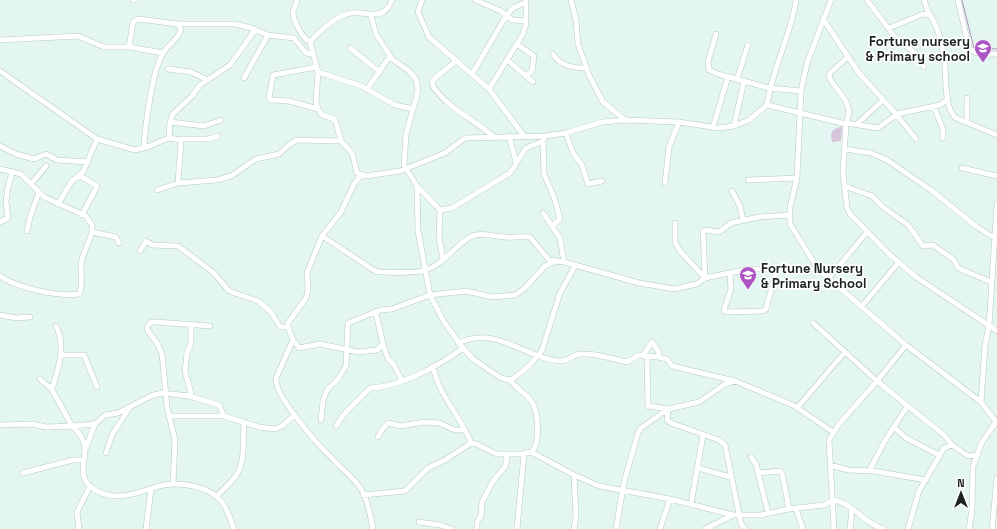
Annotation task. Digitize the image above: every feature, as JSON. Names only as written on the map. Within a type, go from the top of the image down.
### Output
[{"type":"street","points":[[296,0],[293,13],[294,19],[303,35],[310,42],[318,69],[316,102],[318,109],[322,115],[336,120],[341,141],[352,153],[354,167],[361,175],[378,175],[405,169],[418,162],[445,153],[462,138],[509,136],[544,138]]},
{"type":"street","points":[[310,42],[316,35],[340,16],[355,13],[371,16],[387,9],[392,0]]},
{"type":"street","points":[[422,0],[418,12],[426,33],[489,89],[524,136]]},
{"type":"street","points":[[475,0],[496,8],[515,21],[526,21]]},
{"type":"street","points":[[571,0],[576,20],[578,44],[587,68],[602,100],[625,120]]},
{"type":"street","points":[[440,210],[452,208],[510,173],[526,148],[544,138],[602,122],[625,120],[679,122],[713,127],[734,126],[749,120],[766,105],[769,88],[789,30],[796,0]]},
{"type":"street","points":[[830,0],[807,63],[801,91],[797,178],[789,215],[791,226],[818,269],[906,345],[981,402],[997,423],[982,442],[973,466],[972,510],[969,529]]},
{"type":"street","points":[[867,0],[895,37],[915,53],[924,66]]},
{"type":"street","points":[[924,0],[942,46],[948,99],[953,116],[997,135]]},
{"type":"street","points":[[958,0],[969,48],[973,52],[981,55],[997,54]]},
{"type":"street","points":[[472,74],[506,16],[513,8],[526,1],[526,21],[523,34],[489,89]]},
{"type":"street","points":[[889,28],[924,14],[929,14]]},
{"type":"street","points":[[371,16],[376,34],[390,56],[396,64],[409,71],[416,79],[418,91],[406,134],[405,169],[417,186],[440,210],[439,237],[444,260]]},
{"type":"street","points":[[823,19],[859,73],[896,114],[916,139]]},
{"type":"street","points":[[129,47],[132,25],[135,20],[178,24],[229,24],[255,30],[268,36],[294,38],[306,53],[313,54]]},
{"type":"street","points":[[144,148],[145,126],[153,86],[163,53],[179,36],[181,30],[178,24]]},
{"type":"street","points":[[169,138],[170,122],[177,109],[192,96],[200,85],[230,65],[255,30]]},
{"type":"street","points":[[716,34],[708,67],[714,72],[769,88],[801,91]]},
{"type":"street","points":[[0,40],[78,36],[104,47],[129,47],[163,53]]},
{"type":"street","points":[[244,78],[268,36]]},
{"type":"street","points":[[517,44],[534,56],[532,71],[526,76]]},
{"type":"street","points":[[737,79],[748,44]]},
{"type":"street","points":[[350,48],[380,72]]},
{"type":"street","points":[[553,54],[564,65],[574,68],[587,68]]},
{"type":"street","points":[[366,89],[380,72],[390,56]]},
{"type":"street","points":[[848,57],[830,73],[829,76],[846,102],[848,114],[843,173],[848,211],[867,232],[916,277],[997,331]]},
{"type":"street","points":[[507,60],[533,82]]},
{"type":"street","points":[[456,61],[433,80],[433,86],[455,110],[475,121],[494,137]]},
{"type":"street","points":[[168,69],[191,72],[208,80]]},
{"type":"street","points":[[318,109],[289,101],[271,100],[269,98],[273,75],[318,69],[366,89],[395,105],[413,109]]},
{"type":"street","points":[[0,71],[97,139],[135,150],[169,138],[208,139],[218,136]]},
{"type":"street","points":[[713,127],[728,77]]},
{"type":"street","points":[[734,126],[744,81]]},
{"type":"street","points":[[967,98],[967,122]]},
{"type":"street","points":[[766,105],[800,115],[846,124],[857,124],[878,128],[896,114],[934,107],[942,104],[948,99]]},
{"type":"street","points":[[857,124],[883,100]]},
{"type":"street","points":[[934,107],[943,129],[944,138]]},
{"type":"street","points":[[170,122],[204,126],[221,120]]},
{"type":"street","points":[[665,183],[669,147],[679,122]]},
{"type":"street","points":[[566,133],[573,152],[582,164],[588,184],[602,181]]},
{"type":"street","points":[[509,136],[516,162]]},
{"type":"street","points":[[544,138],[544,174],[554,197],[560,219],[552,226]]},
{"type":"street","points":[[58,204],[71,182],[80,176],[88,162],[97,139]]},
{"type":"street","points":[[178,183],[180,139]]},
{"type":"street","points":[[157,190],[178,183],[217,180],[231,176],[256,159],[279,154],[297,140],[341,141]]},
{"type":"street","points":[[0,146],[16,154],[34,159],[46,154],[57,160],[88,162]]},
{"type":"street","points":[[844,149],[871,153],[888,160],[930,190],[977,227],[996,239]]},
{"type":"street","points":[[31,184],[46,166]]},
{"type":"street","points":[[962,168],[997,176]]},
{"type":"street","points":[[0,169],[21,174],[44,197],[88,217],[92,225],[92,232],[83,253],[80,274],[81,289],[79,294],[39,291],[22,286],[0,276]]},
{"type":"street","points":[[0,222],[8,218],[6,202],[12,173]]},
{"type":"street","points":[[361,175],[354,184],[341,212],[322,236],[307,273],[308,290],[306,298],[290,320],[288,327],[292,340],[299,348],[320,344],[358,352],[377,350],[382,344]]},
{"type":"street","points":[[80,176],[97,186],[82,215]]},
{"type":"street","points":[[748,180],[797,178]]},
{"type":"street","points":[[363,495],[405,491],[428,468],[445,460],[470,443],[476,444],[497,454],[524,454],[531,452],[536,446],[537,440],[534,406],[510,380],[495,375],[473,359],[462,348],[444,322],[430,295],[424,271],[418,232],[417,186]]},
{"type":"street","points":[[844,186],[872,196],[883,208],[908,225],[923,246],[933,245],[954,260],[958,268],[991,282]]},
{"type":"street","points":[[732,191],[738,203],[743,220]]},
{"type":"street","points":[[27,231],[39,192]]},
{"type":"street","points":[[981,402],[985,346],[989,326],[991,282],[996,239],[997,204]]},
{"type":"street","points":[[543,213],[560,238],[564,262]]},
{"type":"street","points":[[705,278],[703,231],[720,232],[731,223],[743,220],[789,215]]},
{"type":"street","points":[[675,223],[675,242],[680,251],[705,278]]},
{"type":"street","points":[[92,232],[116,237],[119,243]]},
{"type":"street","points":[[829,278],[867,232]]},
{"type":"street","points":[[322,236],[375,271],[424,271],[444,260],[466,240],[477,234],[530,238],[545,257],[554,262]]},
{"type":"street","points":[[140,251],[146,241],[152,245],[178,246],[214,273],[230,291],[254,298],[268,308],[280,327],[288,327]]},
{"type":"street","points":[[321,420],[323,401],[327,390],[338,379],[346,366],[348,323],[430,295],[466,292],[492,298],[514,295],[524,289],[545,266],[554,262],[564,262],[639,284],[670,289],[698,284],[705,278],[749,269],[818,269]]},
{"type":"street","points":[[862,306],[899,262]]},
{"type":"street","points":[[510,380],[526,369],[544,346],[560,293],[575,266]]},
{"type":"street","points":[[730,273],[731,289],[724,310],[726,312],[763,311],[766,310],[777,268]]},
{"type":"street","points":[[376,313],[382,344],[388,359],[394,366],[402,381]]},
{"type":"street","points":[[0,315],[16,318],[30,317]]},
{"type":"street","points":[[173,484],[175,440],[169,416],[161,350],[148,332],[147,327],[153,322],[210,326]]},
{"type":"street","points":[[813,323],[844,353],[907,407],[945,436],[952,445],[968,456],[977,455]]},
{"type":"street","points":[[189,396],[190,393],[185,371],[187,353],[191,343],[191,325]]},
{"type":"street","points":[[51,388],[61,355],[61,340],[56,326]]},
{"type":"street","points":[[458,343],[472,337],[481,337],[508,343],[550,360],[560,362],[568,361],[582,354],[627,362],[635,356],[643,355],[667,359],[670,364],[680,369],[735,381],[784,401],[833,432]]},
{"type":"street","points":[[292,340],[276,378],[276,384],[295,415],[330,457],[360,486],[372,518],[373,529]]},
{"type":"street","points":[[643,355],[652,342],[659,352],[658,357]]},
{"type":"street","points":[[834,529],[828,450],[829,440],[833,432],[906,345]]},
{"type":"street","points":[[336,426],[345,413],[370,388],[378,388],[402,381],[449,358],[462,348]]},
{"type":"street","points":[[797,408],[844,353]]},
{"type":"street","points":[[61,355],[84,355],[97,387]]},
{"type":"street","points":[[643,355],[646,358],[648,406],[668,409],[700,402],[725,384],[735,381]]},
{"type":"street","points":[[432,366],[434,376],[466,430],[470,443]]},
{"type":"street","points":[[40,379],[51,388],[72,426],[80,434],[85,450]]},
{"type":"street","points":[[224,416],[219,404],[189,396],[166,394],[150,396],[118,413],[105,415],[95,424],[85,450],[83,460],[84,478],[90,486],[103,493],[120,495],[135,494],[173,484],[202,488],[217,496],[224,506],[234,529]]},
{"type":"street","points":[[106,454],[112,435],[130,406]]},
{"type":"street","points":[[869,471],[907,407]]},
{"type":"street","points":[[668,409],[668,421],[723,442],[727,450],[730,477],[741,524],[745,529]]},
{"type":"street","points":[[616,529],[622,491],[638,433],[641,428],[668,409]]},
{"type":"street","points":[[169,416],[224,416],[259,427],[275,429],[282,426],[295,415]]},
{"type":"street","points":[[217,496],[239,471],[243,458],[242,446],[244,422]]},
{"type":"street","points":[[378,437],[388,423],[401,426],[435,423],[455,430],[466,430]]},
{"type":"street","points":[[0,425],[32,424],[50,427],[95,424]]},
{"type":"street","points":[[894,427],[906,438],[939,455]]},
{"type":"street","points":[[691,504],[703,435]]},
{"type":"street","points":[[908,529],[916,500],[939,455],[944,448],[952,445]]},
{"type":"street","points":[[531,452],[574,475],[599,486],[670,499],[733,515],[760,515],[788,509],[826,505],[833,500],[839,501],[852,509],[866,522],[884,529]]},
{"type":"street","points":[[477,529],[477,522],[482,516],[482,502],[493,481],[507,463],[506,454]]},
{"type":"street","points":[[517,529],[524,454]]},
{"type":"street","points":[[751,457],[758,473],[768,513]]},
{"type":"street","points":[[23,474],[73,460],[83,460]]},
{"type":"street","points":[[830,465],[848,470],[869,471],[926,480]]},
{"type":"street","points":[[698,468],[730,477]]},
{"type":"street","points":[[758,473],[770,471],[780,471],[782,473],[788,509]]},
{"type":"street","points":[[574,475],[576,516],[574,529]]},
{"type":"street","points":[[992,529],[997,478]]},
{"type":"street","points":[[79,529],[77,512],[90,486]]},
{"type":"street","points":[[146,529],[151,490]]},
{"type":"street","points":[[660,529],[670,499]]},
{"type":"street","points":[[796,509],[803,529]]},
{"type":"street","points":[[850,529],[852,509]]},
{"type":"street","points":[[705,529],[718,521],[733,515]]},
{"type":"street","points":[[419,522],[440,525],[452,529]]},
{"type":"street","points":[[864,529],[866,522]]},
{"type":"shaded area","points":[[842,126],[841,141],[832,142],[831,135],[833,130]]},
{"type":"waterway","points":[[962,0],[974,48],[997,49]]},
{"type":"place","name":"Fortune nursery & Primary school","points":[[983,63]]},
{"type":"place","name":"Fortune Nursery & Primary School","points":[[748,290]]}]
